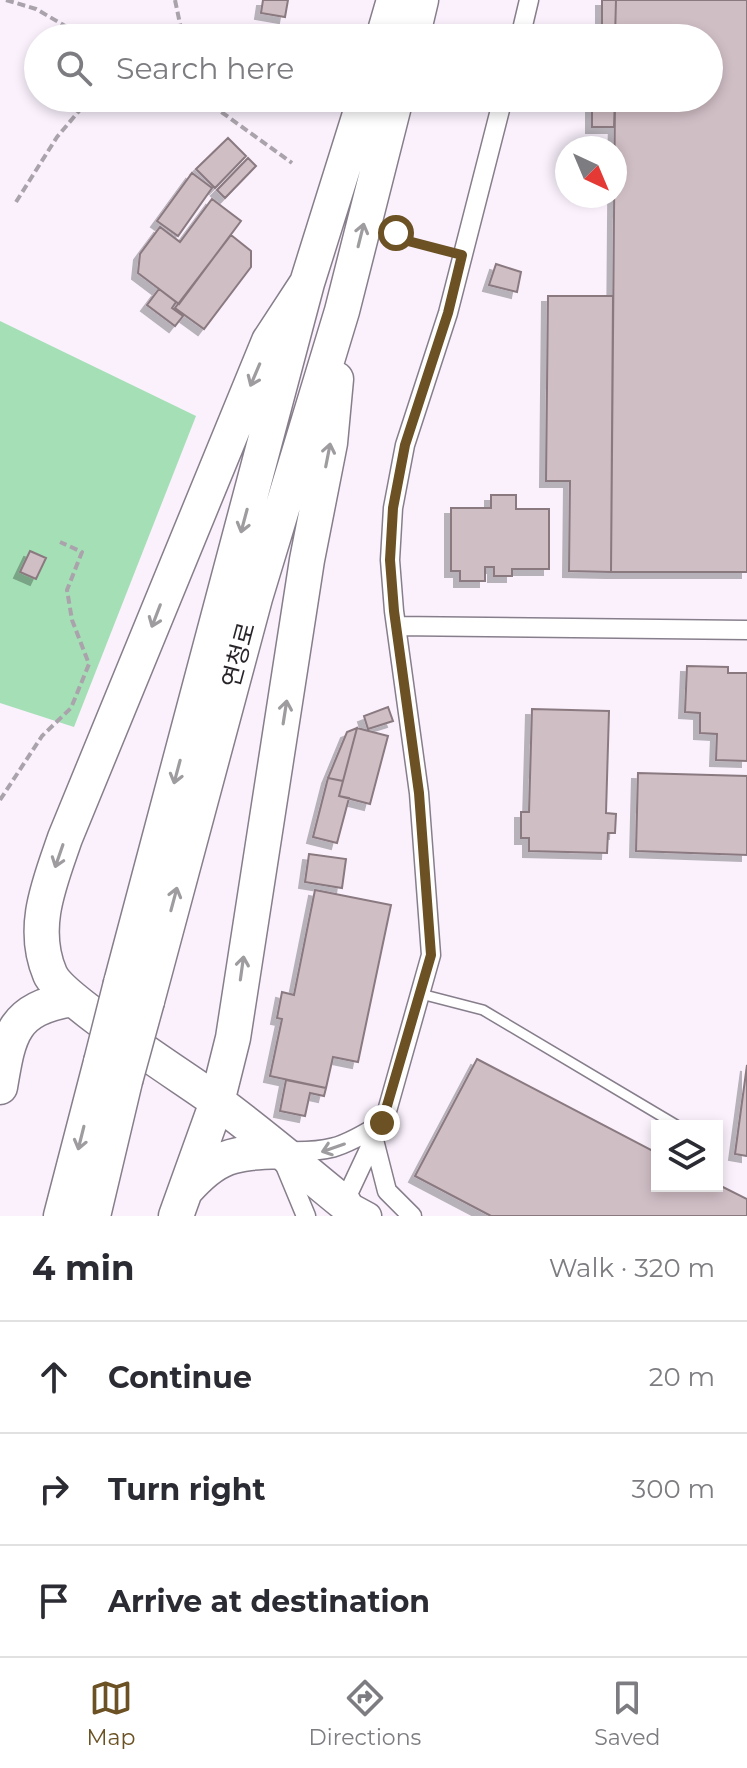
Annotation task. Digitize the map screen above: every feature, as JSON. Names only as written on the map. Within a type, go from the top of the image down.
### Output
[{"type":"highway","points":[[387,24],[394,0]]},
{"type":"highway","points":[[415,24],[421,0]]},
{"type":"highway","name":"연청로","points":[[61,1216],[113,1072],[307,283],[361,112]]},
{"type":"highway","name":"연청로","points":[[134,992],[342,311],[392,112]]},
{"type":"highway","points":[[307,283],[269,341],[257,368],[65,838],[42,904],[42,947],[51,977],[72,999],[217,1102],[350,1212]]},
{"type":"highway","points":[[180,1205],[217,1102],[231,1045],[307,560],[330,443],[342,311]]},
{"type":"highway","points":[[0,1087],[6,1050],[17,1024],[29,1011],[72,999]]},
{"type":"highway","points":[[231,1045],[236,1080],[247,1110],[279,1151]]},
{"type":"highway","name":"연청로","points":[[93,1216],[113,1072]]},
{"type":"highway","points":[[180,1205],[207,1167],[234,1153],[279,1151]]},
{"type":"street","points":[[523,24],[529,0]]},
{"type":"street","points":[[350,1212],[378,1132],[431,955],[419,793],[390,560],[393,508],[405,445],[448,313],[499,112]]},
{"type":"street","points":[[396,626],[747,630]]},
{"type":"street","points":[[306,1216],[279,1151],[320,1153],[378,1132]]},
{"type":"street","points":[[378,1132],[387,1191],[412,1216]]},
{"type":"lane","points":[[421,994],[483,1010],[668,1120]]},
{"type":"path","points":[[6,0],[36,9],[62,24]]},
{"type":"path","points":[[175,0],[180,24]]},
{"type":"path","points":[[16,202],[57,137],[78,112]]},
{"type":"path","points":[[221,112],[292,163]]},
{"type":"path","points":[[396,233],[408,241],[462,255]]},
{"type":"path","points":[[0,800],[42,736],[71,708],[89,664],[72,620],[67,590],[82,552],[60,542]]},
{"type":"green space","points":[[0,321],[196,416],[74,727],[0,703]]},
{"type":"building","points":[[263,0],[288,0],[285,17],[261,13]]},
{"type":"building","points":[[602,0],[616,0],[615,24],[602,24]]},
{"type":"building","points":[[616,0],[747,0],[747,572],[611,572],[614,208],[627,208],[627,136],[615,136],[615,112],[723,112],[723,24],[615,24]]},
{"type":"building","points":[[592,112],[615,112],[614,127],[592,127]]},
{"type":"building","points":[[228,138],[246,156],[215,188],[196,169]]},
{"type":"building","points":[[248,158],[256,166],[225,198],[217,190]]},
{"type":"building","points":[[192,173],[212,188],[178,236],[157,221]]},
{"type":"building","points":[[212,199],[241,221],[179,304],[138,273],[140,254],[160,227],[180,242]]},
{"type":"building","points":[[231,235],[251,251],[251,267],[204,329],[175,308]]},
{"type":"building","points":[[496,264],[521,272],[517,292],[489,285]]},
{"type":"building","points":[[159,289],[176,302],[172,308],[183,316],[175,326],[147,305]]},
{"type":"building","points":[[548,296],[613,296],[611,572],[569,571],[570,481],[546,481]]},
{"type":"building","points":[[491,495],[516,495],[516,509],[549,509],[549,569],[512,569],[512,576],[494,576],[494,567],[485,567],[485,581],[460,581],[460,571],[451,571],[451,508],[491,508]]},
{"type":"building","points":[[30,551],[46,558],[36,579],[20,572]]},
{"type":"building","points":[[687,666],[728,667],[728,673],[747,673],[747,761],[716,760],[717,734],[700,733],[700,713],[685,712]]},
{"type":"building","points":[[388,707],[393,721],[368,729],[364,716]]},
{"type":"building","points":[[532,709],[609,711],[606,813],[616,814],[615,833],[608,833],[607,853],[529,851],[529,838],[521,838],[521,812],[529,812]]},
{"type":"building","points":[[357,728],[343,781],[328,778],[347,732]]},
{"type":"building","points":[[357,728],[388,736],[370,804],[339,796]]},
{"type":"building","points":[[638,773],[747,776],[747,855],[636,851]]},
{"type":"building","points":[[328,778],[343,781],[339,796],[349,798],[337,843],[313,837]]},
{"type":"building","points":[[309,854],[346,859],[342,888],[305,882]]},
{"type":"building","points":[[315,890],[391,905],[358,1062],[333,1057],[326,1088],[270,1076],[282,1019],[277,1018],[282,992],[294,995]]},
{"type":"building","points":[[477,1059],[651,1150],[651,1192],[723,1192],[723,1187],[747,1199],[747,1216],[491,1216],[415,1176]]},
{"type":"building","points":[[747,1065],[747,1156],[735,1154]]},
{"type":"building","points":[[286,1080],[326,1088],[324,1096],[310,1093],[305,1116],[280,1111]]},
{"type":"route","points":[[382,1123],[415,1019],[431,955],[419,793],[394,611],[390,560],[393,508],[405,445],[448,313],[462,255],[408,241],[396,233]]}]
